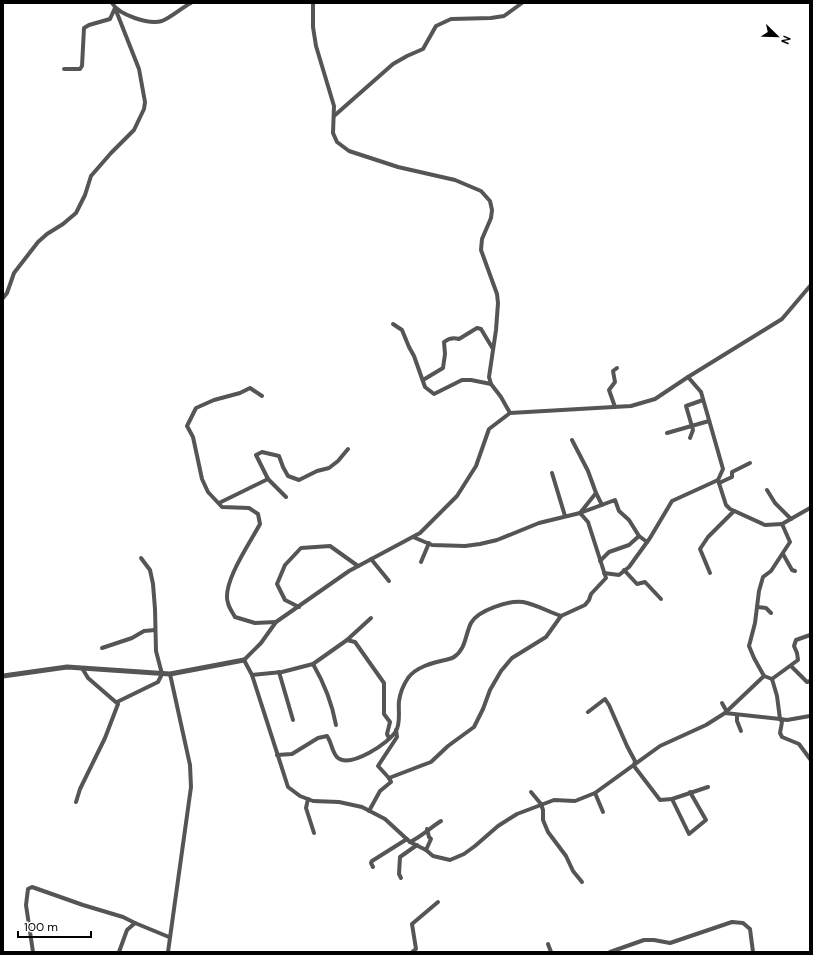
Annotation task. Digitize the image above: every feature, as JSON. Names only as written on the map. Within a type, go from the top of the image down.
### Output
[{"type":"street","points":[[3,298],[7,293],[14,273],[38,242],[76,213],[85,196],[91,176],[110,153],[134,130],[144,109],[145,102],[139,69],[112,3]]},
{"type":"street","points":[[115,8],[132,18],[157,22],[169,17],[191,3]]},
{"type":"street","points":[[313,3],[313,27],[316,46],[334,106],[333,133],[336,142],[349,151],[398,167],[455,180],[481,191],[490,200],[492,210],[491,218],[482,239],[481,250],[497,294],[498,313],[489,377],[491,384],[501,397],[510,413]]},
{"type":"street","points":[[334,116],[393,64],[423,49],[436,26],[451,19],[491,18],[504,16],[522,3]]},
{"type":"street","points":[[64,69],[80,69],[82,66],[84,28],[110,19],[115,8]]},
{"type":"street","points":[[3,676],[67,667],[170,674],[244,660],[261,643],[276,622],[349,571],[420,532],[456,496],[476,466],[489,429],[510,413],[631,406],[655,399],[782,319],[810,286]]},
{"type":"street","points":[[393,324],[402,330],[414,356],[425,387],[434,394],[462,380],[471,380],[491,384]]},
{"type":"street","points":[[423,380],[443,368],[445,354],[444,342],[447,340],[454,337],[459,339],[477,328],[481,329],[494,349]]},
{"type":"street","points":[[614,407],[609,390],[615,382],[613,371],[617,368]]},
{"type":"street","points":[[688,377],[702,392],[723,469],[718,482],[726,505],[730,509],[765,525],[782,524],[810,508]]},
{"type":"street","points":[[262,396],[250,388],[240,393],[214,400],[196,408],[187,426],[193,437],[202,479],[208,492],[222,507],[249,508],[258,514],[260,524],[235,568],[228,589],[227,602],[235,617],[255,623],[276,622]]},
{"type":"street","points":[[690,438],[693,430],[686,406],[703,400]]},
{"type":"street","points":[[667,433],[709,421]]},
{"type":"street","points":[[572,440],[588,471],[602,505]]},
{"type":"street","points":[[286,497],[268,478],[256,455],[262,452],[279,456],[283,468],[288,476],[299,480],[317,471],[329,468],[338,461],[348,449]]},
{"type":"street","points":[[604,573],[619,574],[629,567],[647,542],[672,501],[732,477],[732,472],[750,463]]},
{"type":"street","points":[[552,474],[565,516]]},
{"type":"street","points":[[219,503],[268,478]]},
{"type":"street","points":[[767,490],[775,503],[791,519]]},
{"type":"street","points":[[580,513],[596,493]]},
{"type":"street","points":[[412,536],[432,545],[465,546],[480,544],[497,540],[539,523],[580,513],[615,500],[619,511],[629,520],[639,536],[647,542]]},
{"type":"street","points":[[710,573],[700,549],[708,537],[734,511]]},
{"type":"street","points":[[389,778],[431,762],[448,746],[474,727],[490,690],[501,671],[512,658],[546,637],[561,616],[585,605],[591,594],[606,578],[588,522],[580,513]]},
{"type":"street","points":[[772,679],[764,676],[748,646],[755,623],[759,591],[763,577],[771,571],[790,542],[782,524]]},
{"type":"street","points":[[600,561],[609,552],[629,546],[639,536]]},
{"type":"street","points":[[421,562],[429,544]]},
{"type":"street","points":[[299,607],[285,600],[277,584],[285,565],[301,548],[330,546],[358,566]]},
{"type":"street","points":[[783,554],[792,570],[795,570]]},
{"type":"street","points":[[117,702],[158,682],[162,674],[156,651],[153,584],[150,570],[141,558]]},
{"type":"street","points":[[371,559],[389,581]]},
{"type":"street","points":[[624,570],[636,584],[645,582],[661,599]]},
{"type":"street","points":[[277,755],[292,754],[318,738],[328,736],[334,753],[338,758],[345,760],[363,756],[389,738],[396,730],[398,724],[400,696],[406,680],[415,671],[452,658],[459,653],[463,649],[473,620],[481,614],[502,604],[522,602],[561,616]]},
{"type":"street","points":[[757,607],[766,608],[772,613]]},
{"type":"street","points":[[252,675],[279,672],[313,664],[347,640],[371,618]]},
{"type":"street","points":[[102,648],[132,638],[144,631],[154,630]]},
{"type":"street","points":[[772,679],[798,660],[794,646],[796,640],[810,634]]},
{"type":"street","points":[[347,640],[355,642],[384,683],[384,714],[390,722],[387,734],[389,738]]},
{"type":"street","points":[[244,660],[252,675],[288,787],[300,796],[313,801],[339,802],[362,807],[385,819],[409,840],[433,856],[450,860],[464,854],[498,826],[517,814],[554,800],[576,801],[595,793],[660,746],[706,725],[726,712],[764,676]]},
{"type":"street","points":[[313,664],[331,703],[336,725]]},
{"type":"street","points":[[791,666],[807,682],[810,681]]},
{"type":"street","points":[[82,668],[88,678],[117,702]]},
{"type":"street","points":[[279,672],[293,720]]},
{"type":"street","points":[[168,952],[191,787],[190,765],[170,674]]},
{"type":"street","points":[[772,679],[778,696],[780,719],[782,722],[780,733],[782,737],[799,744],[810,760]]},
{"type":"street","points":[[588,712],[605,698],[635,761],[634,766],[660,800],[672,799],[708,787]]},
{"type":"street","points":[[76,802],[80,789],[107,731],[117,706],[117,702]]},
{"type":"street","points":[[722,703],[726,712]]},
{"type":"street","points":[[726,712],[737,715],[787,720],[810,716]]},
{"type":"street","points":[[737,715],[737,721],[741,731]]},
{"type":"street","points":[[369,811],[380,791],[391,782],[378,766],[397,737],[396,730]]},
{"type":"street","points":[[531,792],[541,804],[543,810],[543,820],[548,832],[566,856],[573,871],[582,882]]},
{"type":"street","points":[[672,799],[689,834],[706,820],[690,792]]},
{"type":"street","points":[[595,793],[603,812]]},
{"type":"street","points":[[308,799],[306,808],[314,833]]},
{"type":"street","points":[[373,867],[371,863],[372,861],[409,840],[420,837],[427,829],[441,821]]},
{"type":"street","points":[[426,850],[432,839],[429,837],[427,829]]},
{"type":"street","points":[[402,878],[399,874],[400,857],[417,845]]},
{"type":"street","points":[[33,952],[26,905],[28,889],[32,887],[123,917],[169,937]]},
{"type":"street","points":[[412,952],[416,949],[412,924],[438,902]]},
{"type":"street","points":[[119,952],[128,930],[135,922]]},
{"type":"street","points":[[610,952],[644,940],[670,943],[732,922],[743,923],[750,929],[753,952]]},
{"type":"street","points":[[548,944],[551,952]]}]
